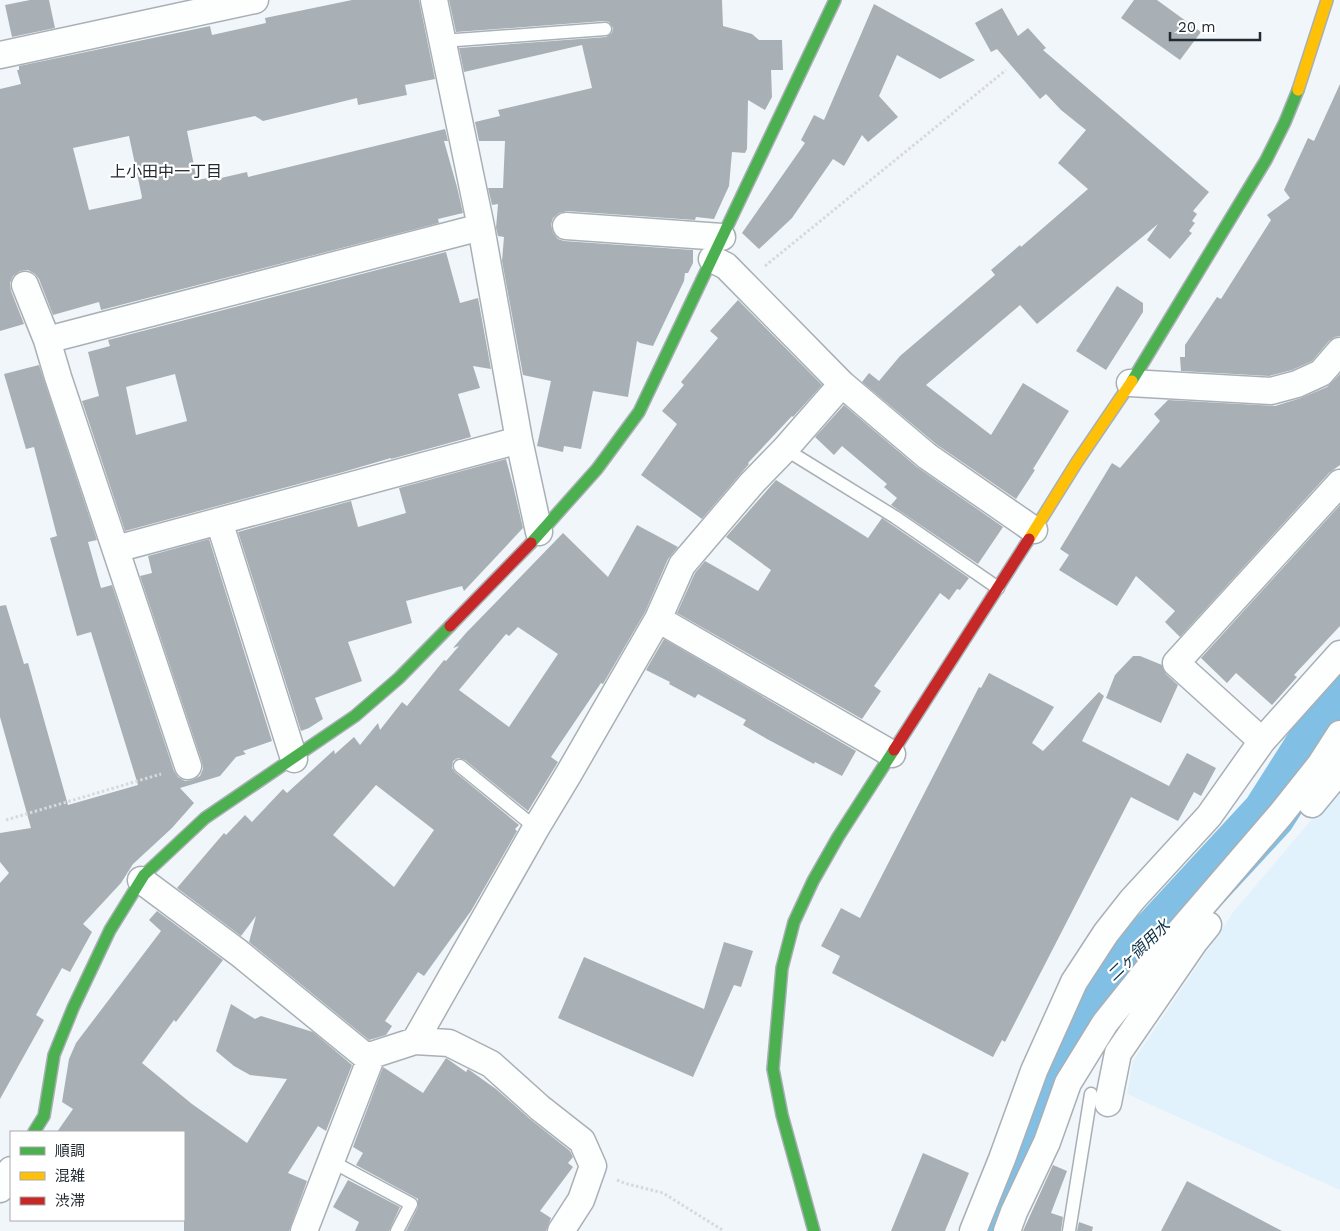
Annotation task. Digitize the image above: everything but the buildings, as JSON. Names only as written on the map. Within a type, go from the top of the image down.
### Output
[{"type":"street","points":[[0,55],[255,0]]},
{"type":"street","points":[[434,0],[482,227],[519,440],[539,532]]},
{"type":"street","points":[[35,1131],[44,1116],[54,1055],[73,1008],[110,930],[144,874],[205,818],[355,716],[398,678],[510,566],[597,470],[639,412],[835,0]]},
{"type":"street","points":[[814,1231],[782,1115],[773,1069],[782,968],[794,922],[813,881],[838,837],[1130,383],[1280,135],[1327,16],[1326,0]]},
{"type":"street","points":[[566,226],[717,248]]},
{"type":"street","points":[[47,340],[482,227]]},
{"type":"street","points":[[717,248],[726,266],[842,384],[927,456],[1034,530]]},
{"type":"street","points":[[25,285],[47,340],[188,766]]},
{"type":"street","points":[[1130,383],[1270,391],[1296,384],[1321,373],[1340,351]]},
{"type":"street","points":[[415,1041],[658,619],[682,566],[752,483],[785,449],[842,384]]},
{"type":"street","points":[[116,549],[519,440]]},
{"type":"street","points":[[1262,741],[1176,663],[1340,484]]},
{"type":"street","points":[[219,521],[294,759]]},
{"type":"street","points":[[658,619],[892,754]]},
{"type":"street","points":[[973,1231],[1002,1160],[1034,1071],[1074,982],[1106,933],[1132,900],[1209,816],[1262,741],[1340,654]]},
{"type":"street","points":[[1007,1231],[1047,1142],[1068,1083],[1105,1023],[1157,958],[1281,814],[1320,766],[1340,734]]},
{"type":"street","points":[[1099,1098],[1118,1053],[1195,941],[1340,770]]},
{"type":"street","points":[[141,880],[239,953],[364,1055],[415,1041],[450,1042],[491,1064],[540,1108],[582,1141],[593,1166],[581,1200],[561,1231]]},
{"type":"street","points":[[304,1231],[372,1054]]},
{"type":"street","points":[[0,1189],[10,1172]]},
{"type":"lane","points":[[443,41],[605,29]]},
{"type":"lane","points":[[785,449],[895,516],[998,588]]},
{"type":"lane","points":[[460,766],[536,828]]},
{"type":"lane","points":[[1069,1231],[1099,1098]]},
{"type":"lane","points":[[331,1161],[411,1204],[397,1231]]},
{"type":"path","points":[[743,284],[1006,70]]},
{"type":"path","points":[[6,820],[188,766]]},
{"type":"path","points":[[593,1166],[624,1183],[663,1193],[724,1231]]},
{"type":"shaded area","points":[[1340,786],[1340,1190],[1127,1094],[1133,1061],[1234,911]]},
{"type":"waterway","name":"二ヶ領用水","points":[[990,1231],[1072,1031],[1103,984],[1158,934],[1269,814],[1340,702]]},
{"type":"traffic: fast","points":[[531,543],[597,469],[639,412],[835,0]]},
{"type":"traffic: fast","points":[[1132,381],[1266,160],[1298,90]]},
{"type":"traffic: fast","points":[[35,1131],[44,1116],[54,1055],[73,1008],[110,930],[144,875],[205,818],[355,716],[399,678],[450,626]]},
{"type":"traffic: fast","points":[[814,1231],[782,1115],[773,1069],[782,968],[794,922],[813,881],[838,837],[894,750]]},
{"type":"traffic: slow","points":[[1298,90],[1327,0]]},
{"type":"traffic: slow","points":[[1029,539],[1077,462],[1132,381]]},
{"type":"traffic: jam","points":[[894,750],[1029,539]]},
{"type":"traffic: jam","points":[[450,626],[531,543]]},
{"type":"district","name":"上小田中一丁目","points":[[166,171]]}]
